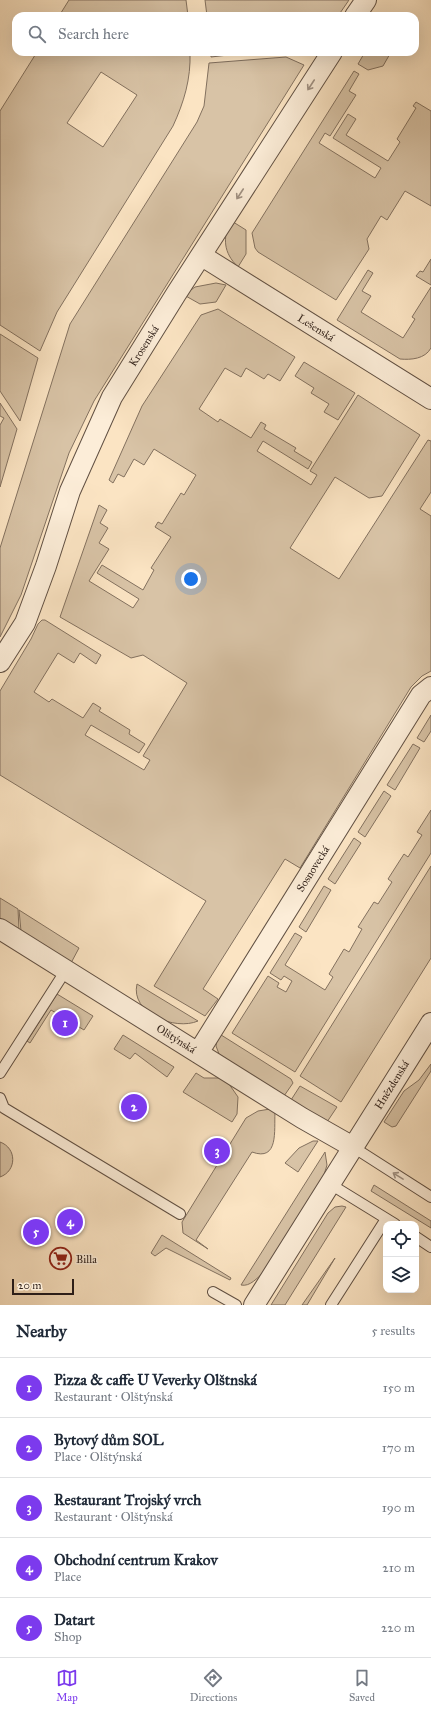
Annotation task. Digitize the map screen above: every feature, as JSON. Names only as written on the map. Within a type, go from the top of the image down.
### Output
[{"type":"street","points":[[358,12],[366,0]]},
{"type":"street","name":"Krosenská","points":[[0,662],[24,623],[46,566],[70,491],[112,397],[329,56]]},
{"type":"street","name":"Lešenská","points":[[202,256],[431,399]]},
{"type":"street","name":"Sosnovecká","points":[[198,1053],[421,695],[431,687]]},
{"type":"street","name":"Olštýnská","points":[[0,928],[302,1118],[353,1147]]},
{"type":"street","name":"Hnězdenská","points":[[254,1305],[431,1023]]},
{"type":"lane","points":[[0,1073],[66,970]]},
{"type":"lane","points":[[0,1098],[4,1108],[180,1214]]},
{"type":"lane","points":[[353,1147],[431,1197]]},
{"type":"lane","points":[[330,1184],[390,1221]]},
{"type":"lane","points":[[331,1305],[383,1231]]},
{"type":"lane","points":[[419,1240],[431,1247]]},
{"type":"lane","points":[[213,1292],[236,1305]]},
{"type":"shaded area","points":[[69,0],[186,0],[188,12],[62,12]]},
{"type":"shaded area","points":[[205,0],[349,0],[341,12],[206,12]]},
{"type":"shaded area","points":[[34,56],[190,56],[186,90],[173,126],[57,312],[40,351],[0,325],[0,111]],"holes":[[[101,72],[137,95],[103,147],[67,123]]]},
{"type":"shaded area","points":[[363,56],[389,56],[383,66],[368,70],[358,64]]},
{"type":"shaded area","points":[[286,57],[304,65],[94,401],[69,453],[21,595],[0,637],[0,548],[70,324],[197,122],[204,106],[209,63]]},
{"type":"shaded area","points":[[354,71],[359,74],[349,91],[356,95],[330,136],[325,133],[319,143],[375,178],[381,168],[333,138],[348,114],[356,119],[346,135],[388,161],[400,142],[397,139],[416,108],[413,106],[416,102],[431,111],[431,206],[405,191],[387,220],[381,216],[367,239],[369,249],[336,300],[258,252],[255,248],[252,233]]},
{"type":"shaded area","points":[[230,220],[246,230],[246,254],[238,267],[227,251],[226,233]]},
{"type":"shaded area","points":[[431,259],[431,285],[416,276],[420,271],[423,272]]},
{"type":"shaded area","points":[[368,270],[373,273],[362,291],[371,296],[361,312],[403,338],[415,319],[412,317],[431,287],[431,348],[421,357],[413,359],[400,359],[337,320]]},
{"type":"shaded area","points":[[216,283],[226,285],[216,302],[200,304],[184,295],[195,287]]},
{"type":"shaded area","points":[[218,309],[295,357],[280,381],[268,374],[264,379],[246,368],[241,377],[225,368],[199,409],[218,422],[220,419],[251,438],[261,422],[266,425],[264,429],[296,448],[294,451],[312,462],[308,469],[263,441],[257,451],[311,485],[317,475],[310,471],[358,395],[420,435],[382,496],[369,498],[335,477],[290,548],[339,579],[428,440],[431,441],[431,492],[420,509],[431,516],[431,671],[422,676],[411,687],[300,868],[285,859],[203,989],[218,999],[205,1016],[154,986],[206,901],[0,775],[0,691],[31,639],[38,624],[42,620],[45,620],[101,655],[96,664],[80,653],[74,663],[58,653],[34,692],[49,702],[52,699],[83,718],[93,703],[101,708],[99,711],[130,730],[129,734],[145,744],[139,753],[91,725],[85,735],[144,770],[150,760],[143,756],[187,683],[143,655],[131,658],[60,617],[99,505],[107,510],[100,523],[108,528],[99,543],[109,549],[89,581],[133,608],[139,599],[97,573],[102,565],[143,590],[154,570],[151,568],[171,537],[155,527],[158,522],[162,524],[181,493],[184,495],[196,475],[154,449],[144,465],[134,459],[124,477],[118,474],[113,483],[109,480],[142,406],[201,315]]},
{"type":"shaded area","points":[[0,334],[38,358],[20,421],[0,391]]},
{"type":"shaded area","points":[[304,362],[355,393],[338,420],[324,412],[329,404],[311,393],[314,388],[295,376]]},
{"type":"shaded area","points":[[0,403],[17,429],[0,487],[0,425],[4,418],[0,416]]},
{"type":"shaded area","points":[[431,715],[431,731],[424,742],[417,738]]},
{"type":"shaded area","points":[[413,744],[420,748],[395,790],[387,785]]},
{"type":"shaded area","points":[[384,791],[391,796],[365,837],[358,832]]},
{"type":"shaded area","points":[[431,810],[431,853],[295,1072],[232,1033],[268,976],[279,983],[277,987],[286,992],[292,981],[284,976],[281,980],[270,973],[295,933],[302,937],[285,965],[325,990],[333,977],[329,974],[344,949],[349,952],[362,929],[358,927],[374,902],[378,904],[392,882],[388,879],[404,854],[408,857],[422,835],[417,832]]},
{"type":"shaded area","points":[[354,838],[361,843],[335,884],[328,879]]},
{"type":"shaded area","points":[[431,866],[431,958],[341,1102],[300,1076]]},
{"type":"shaded area","points":[[324,886],[331,890],[306,932],[299,927]]},
{"type":"shaded area","points":[[0,898],[18,909],[19,930],[0,918]]},
{"type":"shaded area","points":[[19,910],[79,948],[71,963],[21,931]]},
{"type":"shaded area","points":[[137,984],[198,1021],[178,1024],[156,1017],[147,1011],[140,1003],[137,994]]},
{"type":"shaded area","points":[[57,994],[93,1016],[84,1030],[51,1010],[30,1043],[27,1041]]},
{"type":"shaded area","points":[[218,1033],[291,1079],[293,1083],[284,1096],[219,1054],[216,1046]]},
{"type":"shaded area","points":[[123,1035],[174,1067],[167,1077],[135,1053],[130,1059],[114,1049]]},
{"type":"shaded area","points":[[431,1064],[431,1071],[396,1126],[392,1127],[384,1122],[404,1091],[419,1080]]},
{"type":"shaded area","points":[[196,1073],[204,1078],[220,1078],[229,1084],[238,1097],[237,1114],[232,1122],[183,1092]]},
{"type":"shaded area","points":[[300,1086],[337,1107],[327,1122],[291,1100]]},
{"type":"shaded area","points":[[270,1109],[275,1113],[274,1135],[271,1149],[267,1153],[261,1154],[252,1152],[196,1240],[208,1249],[183,1233],[182,1222],[246,1118],[258,1111]]},
{"type":"shaded area","points":[[313,1141],[318,1141],[298,1172],[285,1163],[299,1148]]},
{"type":"shaded area","points":[[0,1142],[10,1149],[13,1160],[10,1170],[0,1177]]},
{"type":"shaded area","points":[[325,1152],[327,1165],[323,1178],[264,1272],[247,1285],[241,1285]]},
{"type":"shaded area","points":[[374,1185],[431,1221],[431,1228],[371,1191]]},
{"type":"shaded area","points":[[335,1207],[346,1207],[285,1305],[271,1305],[328,1213]]},
{"type":"shaded area","points":[[162,1235],[231,1278],[230,1280],[166,1248],[155,1256],[151,1253]]},
{"type":"shaded area","points":[[335,1258],[307,1305],[302,1305]]},
{"type":"place","name":"Pizza & caffe U Veverky Olštnská","points":[[65,1023]]},
{"type":"place","name":"Bytový dům SOL","points":[[134,1107]]},
{"type":"place","name":"Restaurant Trojský vrch","points":[[217,1151]]},
{"type":"place","name":"Obchodní centrum Krakov","points":[[70,1222]]},
{"type":"place","name":"Datart","points":[[36,1232]]},
{"type":"place","name":"Billa","points":[[61,1259]]}]
